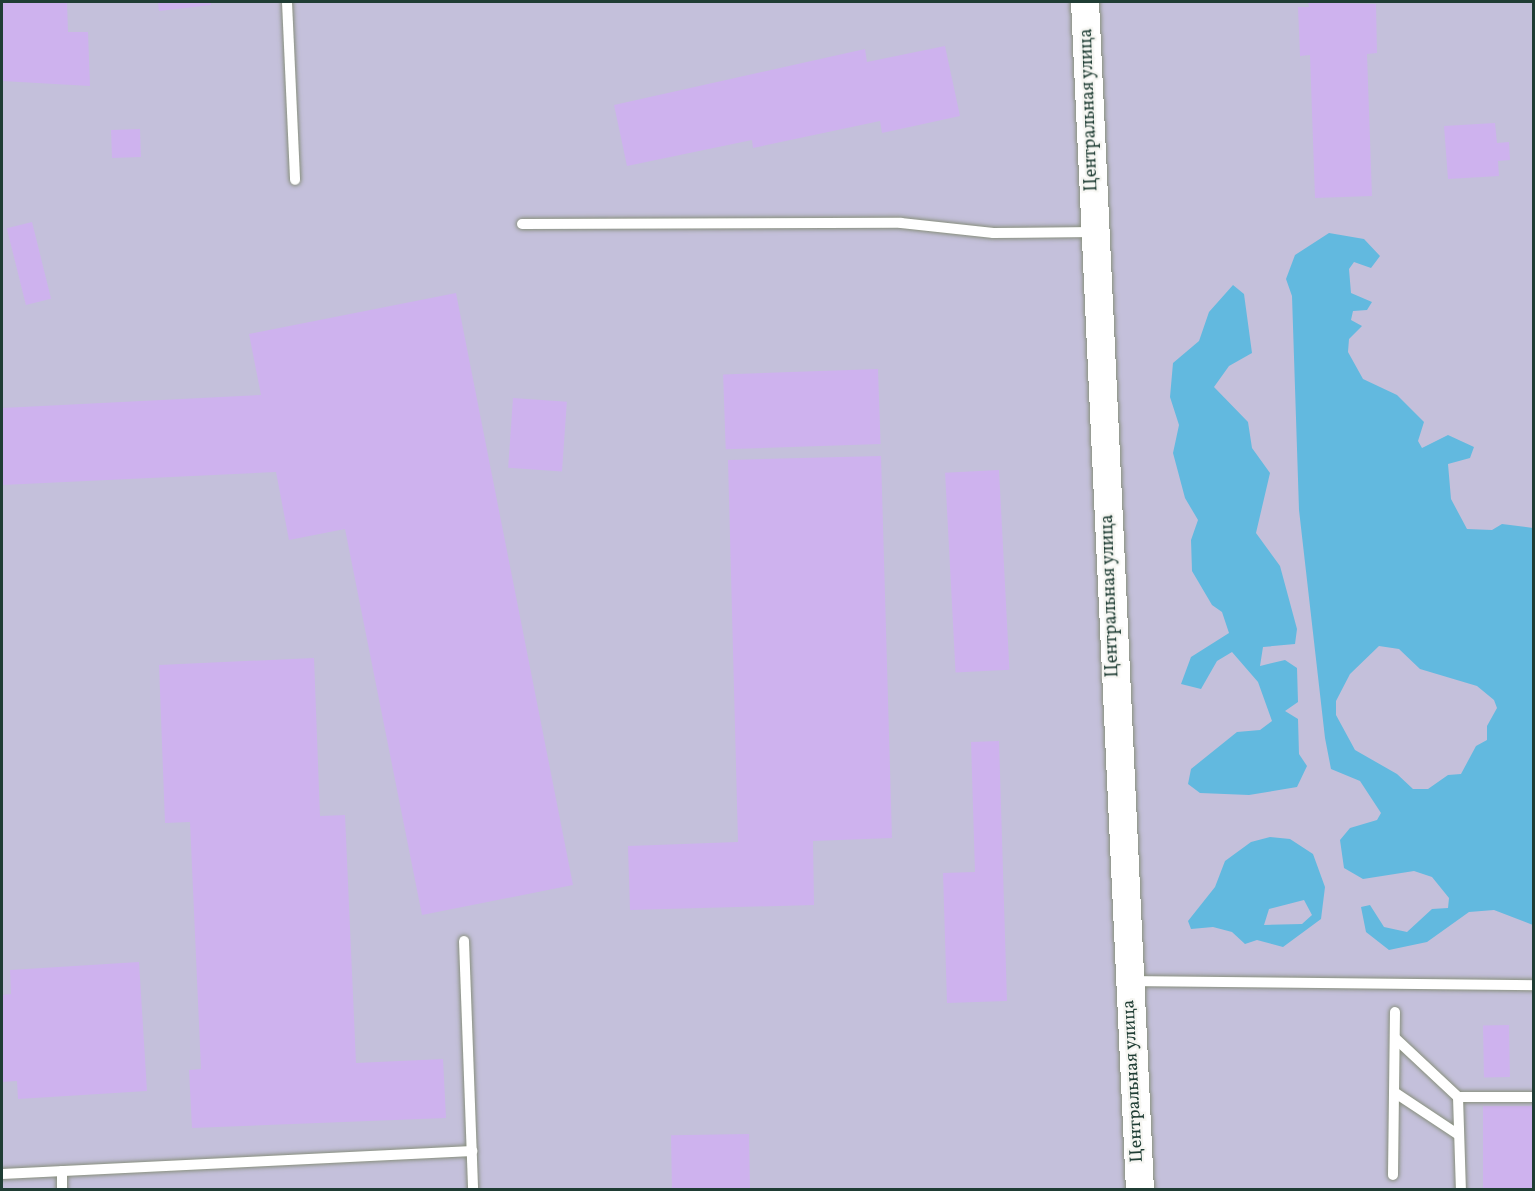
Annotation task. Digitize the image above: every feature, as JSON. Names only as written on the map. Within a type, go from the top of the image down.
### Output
[{"type":"street","name":"Центральная улица","points":[[1085,2],[1128,981],[1140,1190]]},
{"type":"lane","points":[[287,2],[295,180]]},
{"type":"lane","points":[[522,224],[901,223],[993,233],[1095,232]]},
{"type":"lane","points":[[464,941],[473,1190]]},
{"type":"lane","points":[[1128,981],[1533,985]]},
{"type":"lane","points":[[1393,1174],[1395,1012]]},
{"type":"lane","points":[[1395,1038],[1458,1097],[1533,1097]]},
{"type":"lane","points":[[1394,1092],[1459,1136]]},
{"type":"lane","points":[[1458,1097],[1461,1190]]},
{"type":"lane","points":[[2,1174],[472,1151]]},
{"type":"lane","points":[[62,1171],[62,1190]]},
{"type":"shaded area","points":[[2,2],[1533,2],[1533,1190],[2,1190]]},
{"type":"water","points":[[1329,233],[1364,239],[1380,256],[1371,268],[1354,262],[1349,269],[1351,293],[1372,302],[1367,310],[1353,311],[1351,320],[1362,326],[1349,339],[1348,352],[1363,379],[1397,395],[1424,422],[1418,441],[1422,448],[1448,435],[1474,447],[1470,458],[1448,464],[1451,499],[1467,529],[1492,530],[1502,524],[1533,528],[1533,925],[1494,910],[1469,912],[1427,942],[1389,950],[1366,932],[1361,907],[1370,905],[1384,927],[1407,932],[1432,909],[1448,908],[1449,898],[1432,877],[1414,871],[1363,879],[1344,868],[1340,840],[1350,828],[1377,820],[1381,813],[1360,781],[1331,769],[1325,738],[1299,510],[1292,296],[1286,279],[1295,255]],"holes":[[[1379,646],[1399,649],[1420,669],[1477,686],[1494,700],[1497,708],[1487,726],[1487,740],[1476,746],[1461,774],[1448,775],[1428,789],[1413,789],[1397,774],[1355,750],[1336,715],[1336,701],[1350,674]]]},
{"type":"water","points":[[1233,285],[1244,294],[1252,353],[1229,366],[1214,387],[1248,422],[1252,448],[1270,473],[1256,533],[1280,566],[1297,629],[1295,644],[1263,647],[1260,666],[1285,660],[1297,668],[1298,702],[1285,711],[1298,719],[1299,754],[1307,766],[1297,787],[1249,795],[1200,793],[1188,784],[1191,769],[1237,732],[1260,730],[1272,721],[1258,682],[1232,652],[1217,661],[1201,689],[1181,684],[1191,657],[1229,633],[1222,612],[1212,605],[1192,571],[1191,540],[1198,520],[1185,498],[1173,453],[1179,425],[1170,397],[1173,363],[1199,341],[1209,312]]},
{"type":"water","points":[[1270,837],[1290,839],[1313,854],[1325,887],[1321,919],[1283,947],[1257,940],[1245,944],[1232,932],[1213,927],[1191,929],[1188,921],[1215,887],[1225,861],[1251,842]],"holes":[[[1304,900],[1312,915],[1302,924],[1264,925],[1269,909]]]},
{"type":"building","points":[[2,2],[67,2],[68,32],[88,32],[90,86],[2,81]]},
{"type":"building","points":[[158,2],[211,2],[211,5],[159,11]]},
{"type":"building","points":[[1308,2],[1376,4],[1377,53],[1367,54],[1372,196],[1315,198],[1310,55],[1300,56],[1298,7],[1309,7]]},
{"type":"building","points":[[945,46],[960,116],[882,133],[880,121],[753,148],[752,140],[627,166],[614,105],[865,49],[867,62]]},
{"type":"building","points":[[1495,123],[1497,143],[1509,142],[1510,160],[1498,161],[1499,176],[1448,179],[1444,126]]},
{"type":"building","points":[[140,129],[141,157],[112,158],[111,130]]},
{"type":"building","points":[[32,222],[51,299],[26,305],[7,228]]},
{"type":"building","points":[[456,293],[573,885],[422,915],[345,529],[289,540],[276,472],[2,485],[2,408],[261,395],[249,334]]},
{"type":"building","points":[[878,369],[881,444],[726,449],[723,374]]},
{"type":"building","points":[[513,398],[567,402],[562,472],[508,468]]},
{"type":"building","points":[[881,456],[892,838],[813,841],[814,905],[630,910],[628,846],[738,842],[728,460]]},
{"type":"building","points":[[999,470],[1009,670],[956,673],[945,473]]},
{"type":"building","points":[[314,658],[320,816],[345,815],[356,1063],[443,1059],[446,1118],[192,1128],[189,1070],[201,1069],[190,822],[165,823],[159,665]]},
{"type":"building","points":[[999,741],[1007,1001],[947,1003],[943,873],[975,872],[971,742]]},
{"type":"building","points":[[139,962],[147,1091],[18,1099],[17,1081],[2,1082],[2,995],[11,994],[10,970]]},
{"type":"building","points":[[1483,1025],[1509,1025],[1510,1077],[1484,1077]]},
{"type":"building","points":[[1483,1106],[1533,1106],[1533,1190],[1483,1190]]},
{"type":"building","points":[[749,1134],[750,1190],[672,1190],[671,1135]]}]
